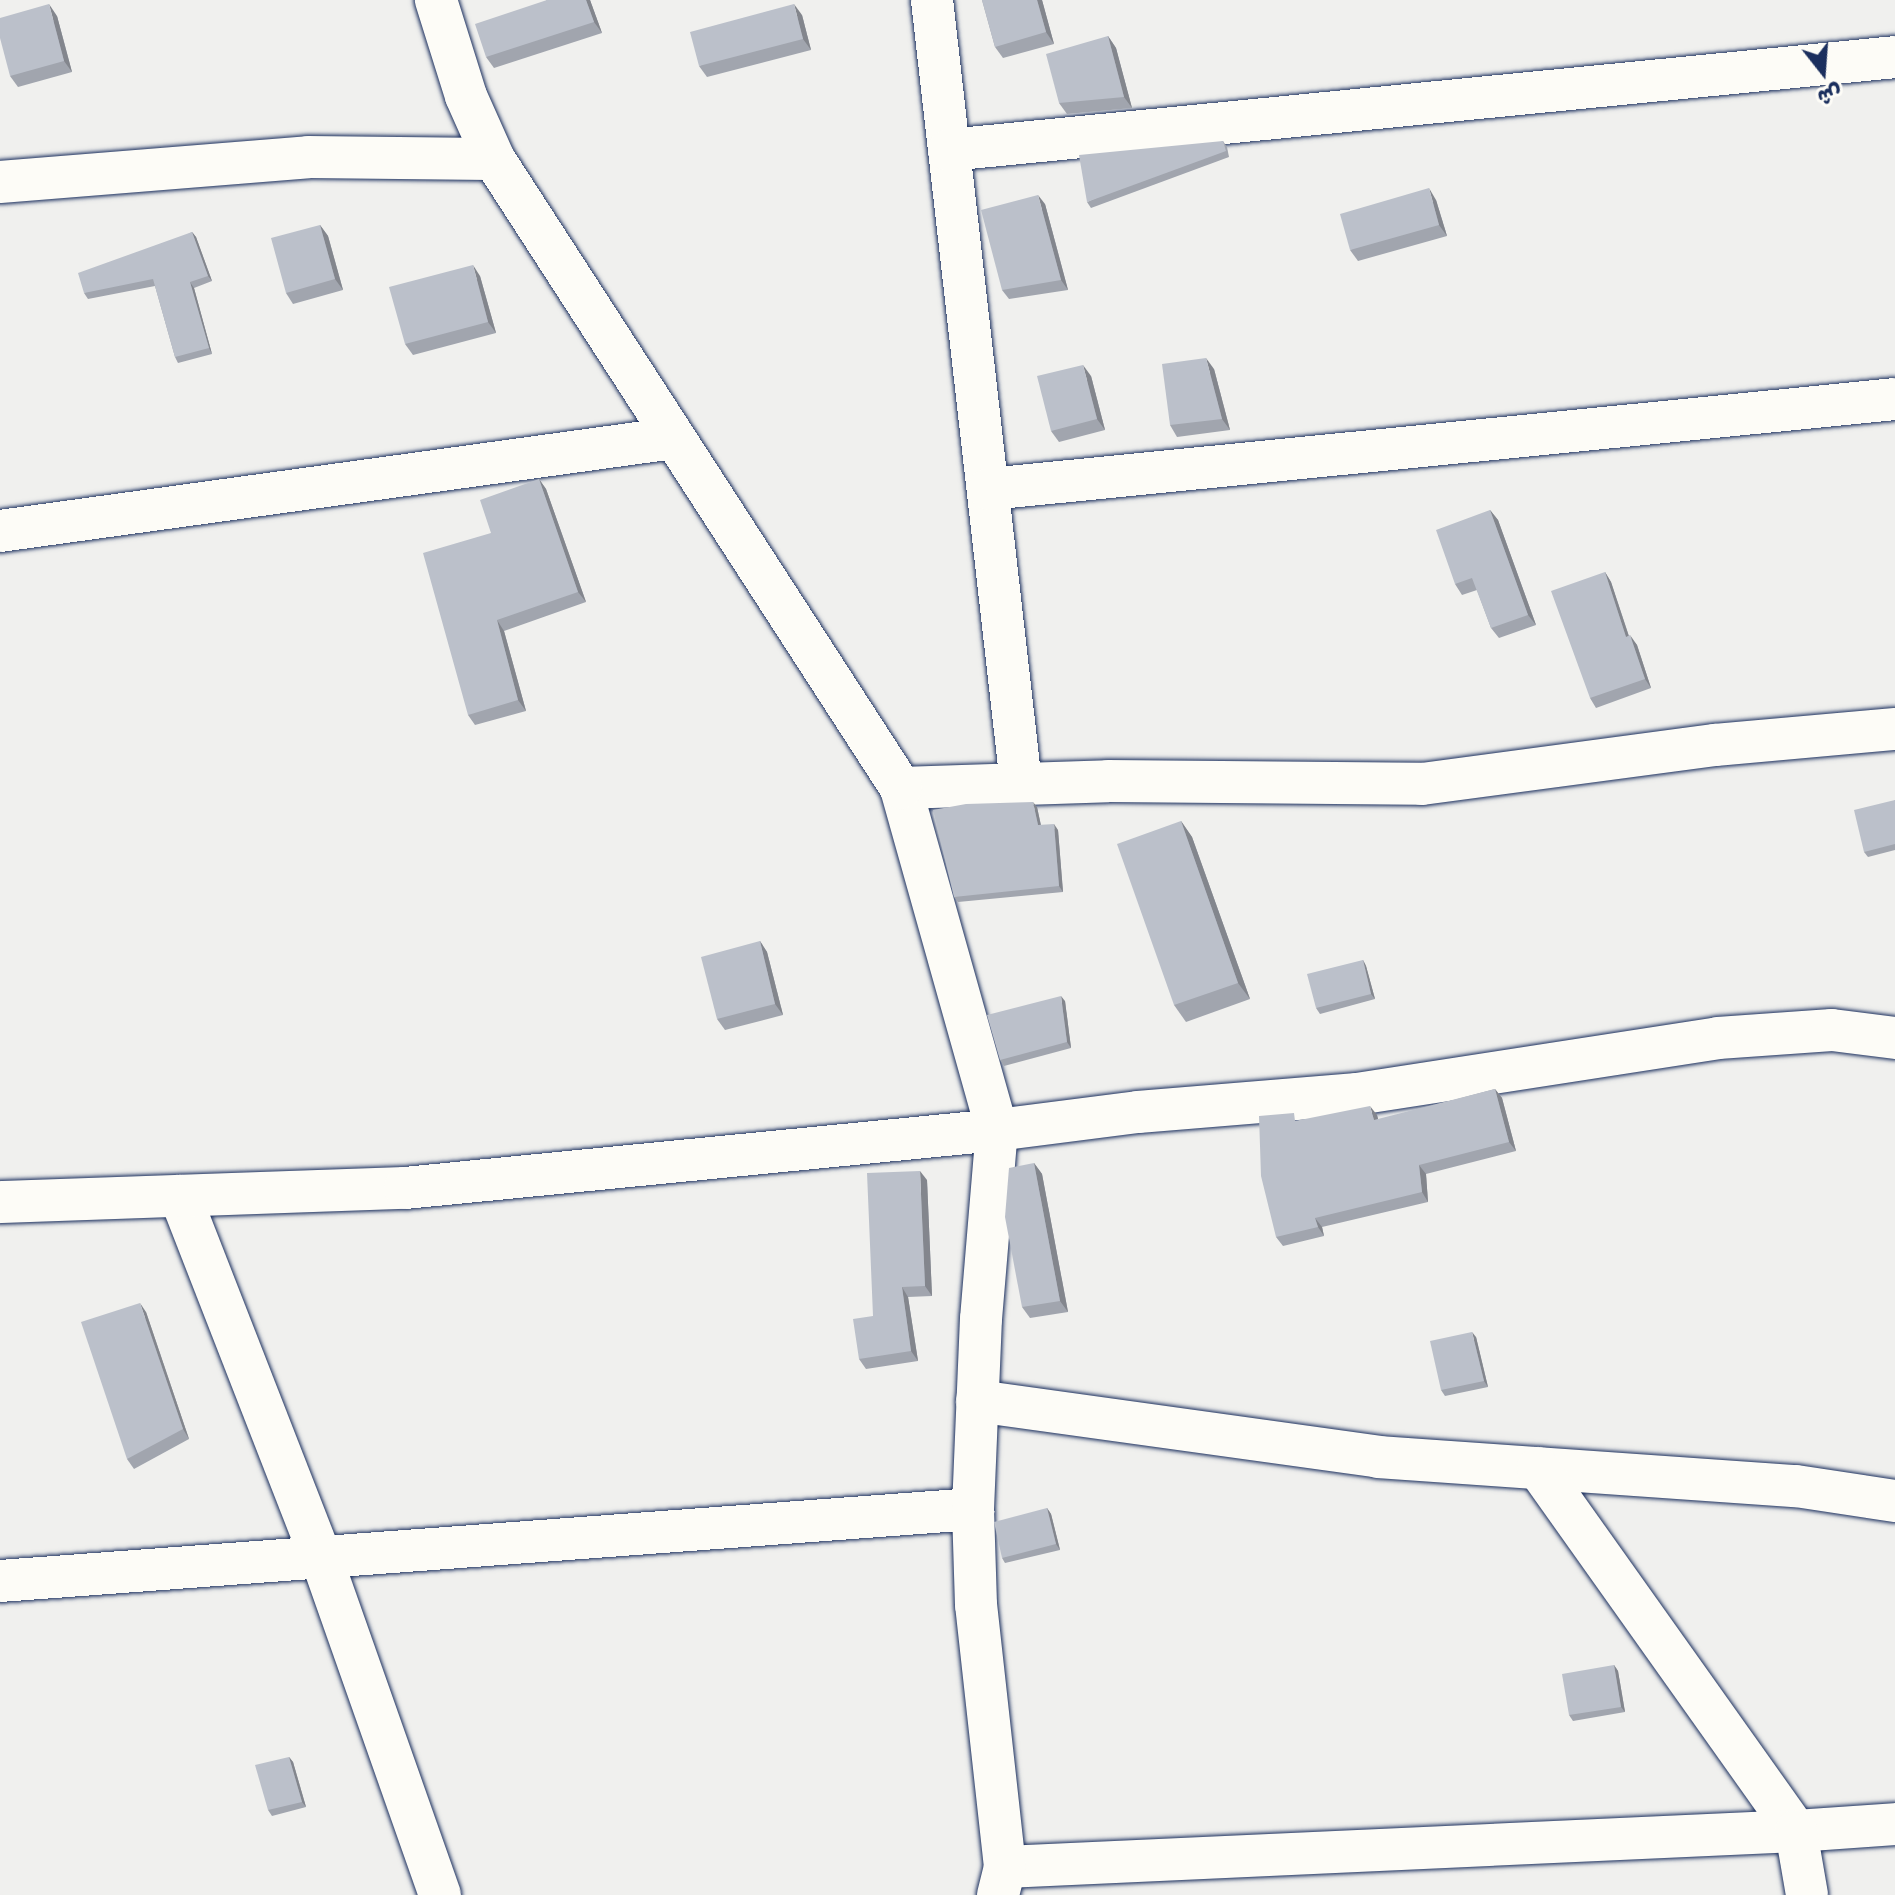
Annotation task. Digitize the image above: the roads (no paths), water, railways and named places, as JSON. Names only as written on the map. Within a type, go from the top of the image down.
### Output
[{"type":"street","points":[[436,0],[466,96],[494,159],[901,788],[997,1130],[977,1401],[973,1509],[976,1605],[1002,1881],[1895,1824]]},
{"type":"street","points":[[932,0],[1021,784]]},
{"type":"street","points":[[949,150],[1895,57]]},
{"type":"street","points":[[0,182],[308,157],[494,159]]},
{"type":"street","points":[[989,489],[1895,399]]},
{"type":"street","points":[[0,531],[674,438]]},
{"type":"street","points":[[901,788],[1108,781],[1422,784],[1715,745],[1895,729]]},
{"type":"street","points":[[0,1202],[405,1188],[997,1130],[1138,1112],[1357,1094],[1718,1038],[1832,1030],[1895,1038]]},
{"type":"street","points":[[180,1196],[321,1557],[440,1895]]},
{"type":"street","points":[[977,1401],[1378,1457],[1796,1486],[1895,1501]]},
{"type":"street","points":[[1538,1468],[1796,1831],[1807,1895]]},
{"type":"street","points":[[0,1581],[973,1509]]}]
